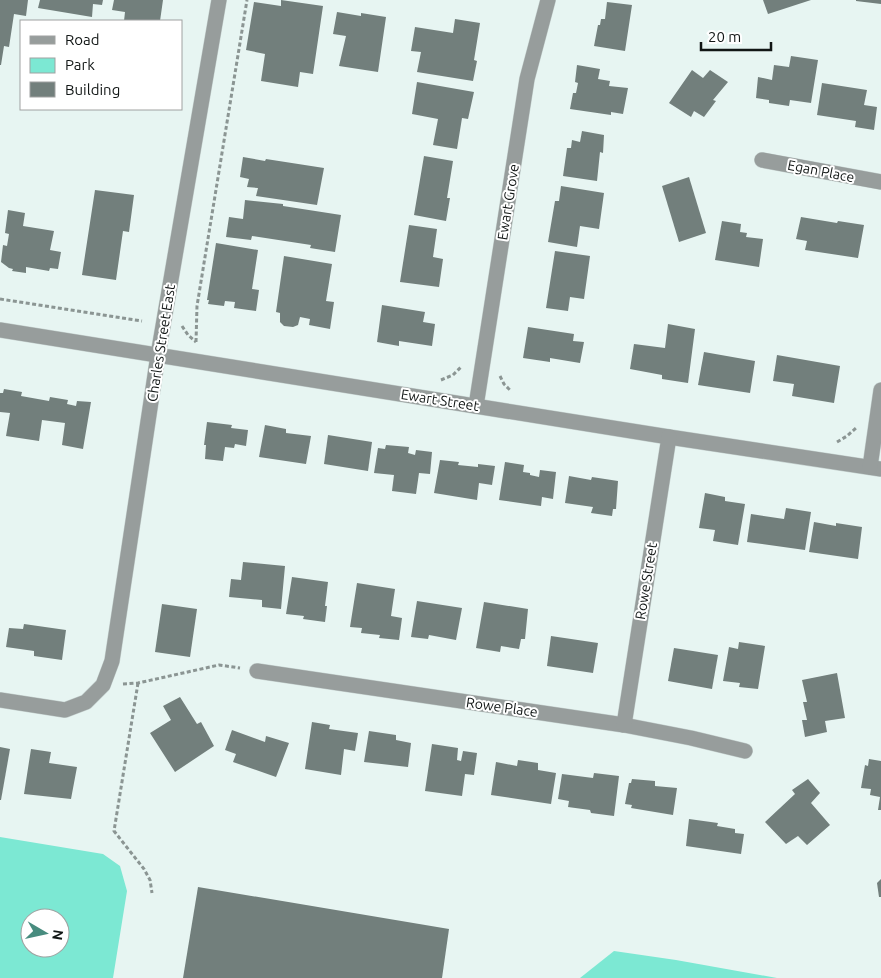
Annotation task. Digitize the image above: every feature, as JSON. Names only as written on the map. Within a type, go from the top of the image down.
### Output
[{"type":"street","name":"Charles Street East","points":[[102,685],[112,661],[158,355],[219,0]]},
{"type":"street","name":"Ewart Grove","points":[[476,406],[527,80],[548,0]]},
{"type":"street","name":"Egan Place","points":[[762,160],[881,182]]},
{"type":"street","name":"Ewart Street","points":[[0,330],[875,468]]},
{"type":"street","points":[[875,468],[881,390]]},
{"type":"street","name":"Rowe Street","points":[[624,725],[669,437]]},
{"type":"street","name":"Rowe Place","points":[[257,671],[624,725],[745,751]]},
{"type":"street","points":[[0,700],[64,710],[86,702],[102,685]]},
{"type":"path","points":[[196,342],[197,306],[247,0]]},
{"type":"path","points":[[0,299],[142,321]]},
{"type":"path","points":[[102,685],[138,682],[219,665],[257,671]]},
{"type":"path","points":[[138,682],[114,831],[147,874],[152,893]]},
{"type":"green space","points":[[0,837],[103,854],[120,866],[127,891],[113,978],[0,978]]},
{"type":"green space","points":[[614,951],[676,960],[777,978],[580,978]]},
{"type":"building","points":[[0,0],[28,0],[26,16],[14,14],[9,47],[4,46],[1,65],[0,65]]},
{"type":"building","points":[[40,0],[103,0],[102,5],[93,4],[92,17],[38,8]]},
{"type":"building","points":[[114,0],[163,0],[160,20],[124,20],[125,12],[112,10]]},
{"type":"building","points":[[281,0],[323,6],[313,74],[300,72],[298,87],[261,81],[265,54],[246,50],[254,2],[281,6]]},
{"type":"building","points":[[763,0],[811,0],[768,14]]},
{"type":"building","points":[[881,0],[881,4],[856,1]]},
{"type":"building","points":[[607,2],[632,5],[625,51],[594,46],[598,25],[600,25],[601,19],[605,19]]},
{"type":"building","points":[[337,12],[361,16],[361,13],[386,17],[378,72],[339,66],[346,36],[333,34]]},
{"type":"building","points":[[455,19],[480,23],[474,60],[477,61],[473,81],[417,72],[421,52],[411,51],[415,27],[453,33]]},
{"type":"building","points":[[791,56],[818,60],[811,103],[790,100],[789,106],[769,103],[769,100],[756,98],[758,77],[772,80],[774,65],[789,67]]},
{"type":"building","points":[[577,65],[600,69],[598,79],[610,81],[609,86],[628,88],[623,114],[611,112],[611,115],[570,109],[573,93],[576,93],[578,83],[575,82]]},
{"type":"building","points":[[692,70],[703,78],[710,70],[728,82],[713,100],[716,101],[704,117],[694,111],[691,117],[669,103]]},
{"type":"building","points":[[417,82],[474,92],[468,119],[462,118],[457,149],[433,145],[438,119],[412,114]]},
{"type":"building","points":[[822,83],[867,90],[864,105],[877,107],[874,130],[855,127],[856,121],[817,115]]},
{"type":"building","points":[[582,131],[604,135],[603,153],[600,152],[597,181],[563,176],[567,148],[571,148],[572,140],[580,142]]},
{"type":"building","points":[[424,156],[453,161],[447,198],[450,198],[446,221],[414,215]]},
{"type":"building","points":[[243,157],[324,168],[317,205],[256,196],[258,188],[247,187],[249,179],[240,177]]},
{"type":"building","points":[[689,177],[706,233],[679,242],[662,186]]},
{"type":"building","points":[[561,186],[604,193],[599,229],[580,226],[577,247],[548,242],[555,201],[559,201]]},
{"type":"building","points":[[95,190],[134,195],[129,232],[123,231],[116,280],[82,275]]},
{"type":"building","points":[[245,200],[283,204],[283,206],[341,215],[335,252],[310,248],[311,245],[252,236],[251,240],[226,237],[229,217],[243,219]]},
{"type":"building","points":[[8,210],[25,213],[23,226],[54,231],[50,250],[61,252],[58,269],[50,268],[49,271],[26,267],[26,273],[12,271],[13,269],[1,262],[3,245],[7,246],[9,234],[5,233]]},
{"type":"building","points":[[801,217],[864,225],[858,258],[805,250],[807,241],[796,239]]},
{"type":"building","points":[[722,221],[741,224],[740,232],[747,233],[746,237],[763,239],[759,267],[715,260]]},
{"type":"building","points":[[409,225],[437,229],[433,257],[443,259],[439,287],[400,282]]},
{"type":"building","points":[[216,243],[258,250],[252,289],[259,290],[256,311],[234,308],[235,302],[225,301],[224,306],[208,304],[209,300],[207,300]]},
{"type":"building","points":[[555,251],[590,256],[584,299],[570,297],[568,311],[546,308]]},
{"type":"building","points":[[284,256],[332,264],[326,301],[334,302],[330,329],[309,325],[310,319],[300,317],[298,325],[293,327],[284,326],[280,322],[280,313],[276,312]]},
{"type":"building","points":[[382,305],[425,312],[423,322],[435,324],[432,346],[399,341],[399,346],[377,342]]},
{"type":"building","points":[[668,324],[695,329],[688,383],[662,379],[662,375],[630,369],[634,344],[665,348]]},
{"type":"building","points":[[528,327],[574,334],[573,341],[584,342],[580,363],[550,358],[550,362],[523,358]]},
{"type":"building","points":[[704,352],[755,361],[750,393],[698,385]]},
{"type":"building","points":[[777,355],[840,366],[834,403],[792,396],[794,384],[773,381]]},
{"type":"building","points":[[4,389],[22,392],[21,396],[49,401],[50,397],[68,400],[67,404],[76,406],[77,401],[91,402],[83,449],[62,445],[65,423],[42,420],[39,441],[6,436],[10,413],[0,412],[0,393],[3,393]]},
{"type":"building","points":[[207,422],[232,425],[231,428],[248,430],[246,446],[235,444],[234,448],[225,447],[223,461],[205,459],[206,445],[204,445]]},
{"type":"building","points":[[265,425],[286,429],[286,433],[311,436],[306,464],[259,457]]},
{"type":"building","points":[[328,435],[372,442],[368,471],[324,464]]},
{"type":"building","points":[[386,445],[409,447],[408,453],[415,455],[416,450],[432,452],[430,474],[419,473],[416,494],[392,491],[394,475],[374,473],[378,448],[385,449]]},
{"type":"building","points":[[440,460],[459,462],[458,465],[478,467],[478,464],[495,466],[492,485],[479,483],[477,500],[434,493]]},
{"type":"building","points":[[505,462],[524,465],[523,472],[539,477],[540,470],[556,472],[553,499],[542,497],[541,506],[499,500]]},
{"type":"building","points":[[569,476],[591,480],[592,477],[618,481],[616,509],[613,509],[612,516],[591,513],[593,507],[565,503]]},
{"type":"building","points":[[705,493],[725,497],[725,501],[745,504],[738,545],[713,541],[715,530],[699,528]]},
{"type":"building","points":[[786,508],[811,512],[805,550],[747,542],[751,514],[784,519]]},
{"type":"building","points":[[814,522],[836,526],[836,523],[862,527],[858,559],[809,552]]},
{"type":"building","points":[[243,562],[285,566],[281,609],[262,607],[262,600],[229,597],[231,579],[241,580]]},
{"type":"building","points":[[292,577],[328,582],[325,622],[303,619],[304,616],[286,614]]},
{"type":"building","points":[[357,583],[395,589],[391,616],[402,618],[399,640],[379,638],[380,635],[361,633],[362,628],[350,627]]},
{"type":"building","points":[[417,601],[462,608],[456,640],[429,635],[428,639],[411,637]]},
{"type":"building","points":[[484,602],[528,609],[525,639],[521,639],[519,649],[501,646],[500,652],[476,648]]},
{"type":"building","points":[[162,604],[197,609],[190,657],[155,652]]},
{"type":"building","points":[[24,624],[66,630],[62,660],[34,656],[34,651],[6,647],[9,628],[23,629]]},
{"type":"building","points":[[551,636],[598,643],[593,673],[547,666]]},
{"type":"building","points":[[739,642],[765,646],[758,689],[739,687],[740,683],[723,681],[729,647],[738,649]]},
{"type":"building","points":[[674,648],[718,655],[712,689],[668,681]]},
{"type":"building","points":[[837,673],[845,718],[825,721],[827,732],[805,737],[802,720],[807,720],[803,702],[807,702],[802,680]]},
{"type":"building","points":[[180,697],[197,724],[201,722],[214,746],[175,772],[150,733],[171,720],[163,706]]},
{"type":"building","points":[[312,722],[330,725],[329,729],[358,733],[355,751],[344,749],[341,775],[305,769]]},
{"type":"building","points":[[232,730],[265,742],[266,736],[289,743],[276,777],[233,762],[236,754],[225,750]]},
{"type":"building","points":[[369,731],[396,735],[396,740],[411,743],[408,767],[364,762]]},
{"type":"building","points":[[432,744],[458,748],[457,760],[461,761],[463,751],[477,753],[474,775],[465,774],[462,796],[425,791]]},
{"type":"building","points":[[0,747],[10,749],[1,800],[0,800]]},
{"type":"building","points":[[31,749],[51,752],[49,763],[77,767],[71,799],[24,794]]},
{"type":"building","points":[[869,759],[881,761],[881,810],[878,810],[880,797],[870,795],[871,789],[861,788],[865,765],[868,766]]},
{"type":"building","points":[[518,760],[538,763],[538,770],[556,773],[551,804],[491,795],[496,762],[517,766]]},
{"type":"building","points":[[594,773],[619,776],[614,816],[568,807],[569,801],[558,799],[562,774],[593,778]]},
{"type":"building","points":[[632,779],[655,781],[655,786],[677,788],[673,815],[631,808],[632,805],[625,804],[629,783],[631,783]]},
{"type":"building","points":[[808,779],[820,793],[811,803],[830,825],[807,845],[798,836],[786,844],[765,822],[795,794],[792,790]]},
{"type":"building","points":[[689,819],[718,823],[717,826],[735,829],[735,833],[744,834],[741,854],[686,846]]},
{"type":"building","points":[[881,879],[881,897],[879,897],[877,883]]},
{"type":"building","points":[[198,887],[449,929],[442,978],[183,978]]}]
